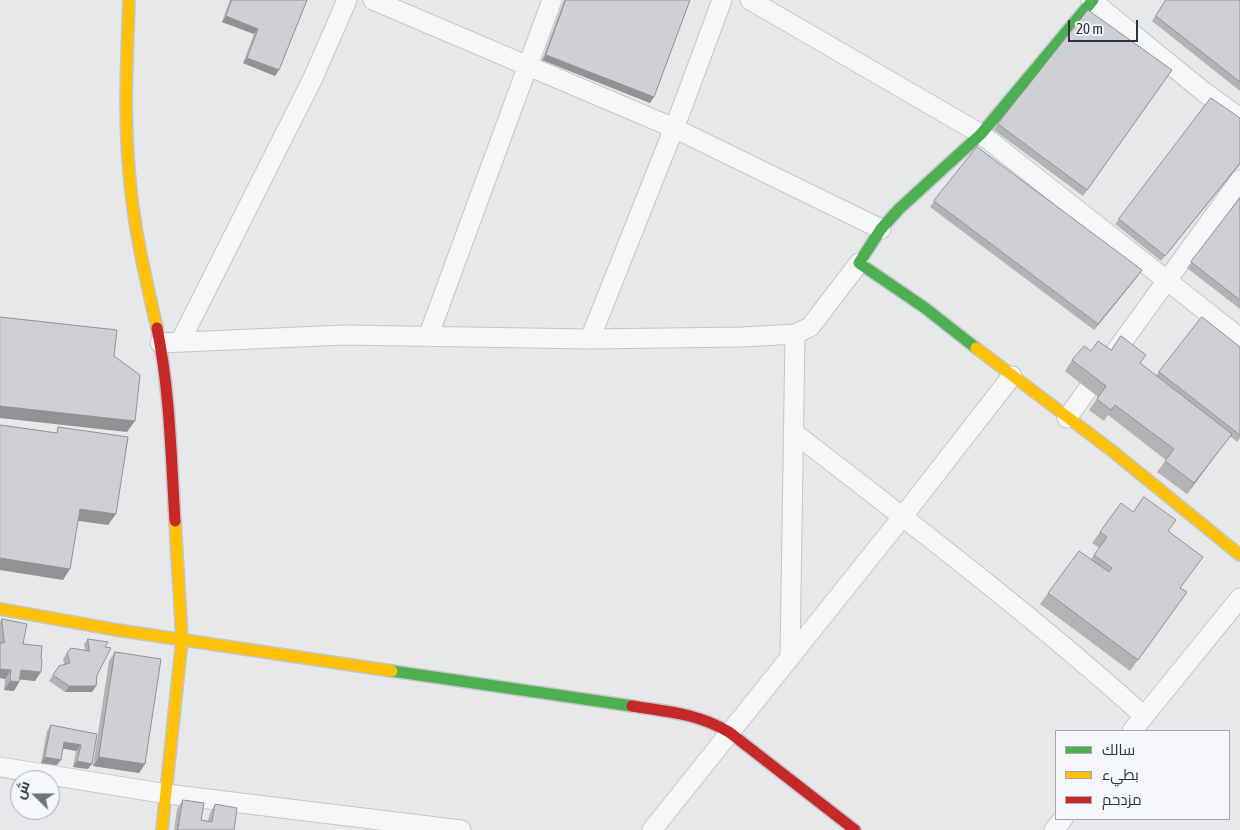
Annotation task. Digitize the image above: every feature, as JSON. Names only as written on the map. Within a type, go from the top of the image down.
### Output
[{"type":"street","points":[[129,0],[126,75],[129,171],[141,256],[160,343],[168,412],[182,639],[162,830]]},
{"type":"street","points":[[180,342],[313,78],[347,0]]},
{"type":"street","points":[[373,0],[674,128],[881,229]]},
{"type":"street","points":[[428,337],[552,0]]},
{"type":"street","points":[[590,339],[674,128],[722,0]]},
{"type":"street","points":[[750,0],[981,134],[1240,338]]},
{"type":"street","points":[[160,343],[345,335],[590,339],[742,337],[795,334],[810,327],[868,251],[881,229],[899,209],[981,134],[1092,0],[1204,92],[1240,118]]},
{"type":"street","points":[[1067,418],[1240,180]]},
{"type":"street","points":[[859,263],[925,308],[1111,450],[1240,555]]},
{"type":"street","points":[[790,657],[795,334]]},
{"type":"street","points":[[652,830],[903,516],[1012,376]]},
{"type":"street","points":[[792,432],[903,516],[1085,663],[1144,716]]},
{"type":"street","points":[[1133,730],[1240,598]]},
{"type":"street","points":[[0,609],[118,630],[691,715],[712,722],[729,732],[855,830]]},
{"type":"street","points":[[0,767],[167,794],[461,830]]},
{"type":"street","points":[[1054,830],[1062,820]]},
{"type":"building","points":[[232,0],[307,0],[279,70],[247,58],[258,29],[226,16]]},
{"type":"building","points":[[566,0],[690,0],[654,97],[546,55]]},
{"type":"building","points":[[1166,0],[1240,0],[1240,82],[1156,16]]},
{"type":"building","points":[[1088,10],[1172,70],[1087,190],[998,124]]},
{"type":"building","points":[[1211,98],[1240,118],[1240,163],[1165,256],[1119,219]]},
{"type":"building","points":[[977,147],[1142,270],[1098,324],[934,201]]},
{"type":"building","points":[[1240,198],[1240,300],[1191,262]]},
{"type":"building","points":[[0,317],[117,330],[114,356],[140,375],[135,421],[0,406]]},
{"type":"building","points":[[1202,317],[1240,347],[1240,435],[1159,372]]},
{"type":"building","points":[[1121,336],[1146,355],[1140,363],[1232,434],[1194,483],[1165,461],[1174,449],[1115,405],[1111,410],[1097,399],[1106,386],[1072,360],[1084,346],[1091,351],[1098,341],[1111,350]]},
{"type":"building","points":[[0,425],[57,433],[58,427],[128,437],[116,514],[80,509],[70,569],[0,558]]},
{"type":"building","points":[[1144,497],[1176,520],[1168,531],[1203,557],[1180,588],[1187,592],[1138,660],[1048,593],[1079,551],[1109,572],[1112,568],[1094,555],[1107,537],[1100,532],[1121,503],[1133,512]]},
{"type":"building","points":[[2,619],[27,624],[23,644],[42,646],[41,672],[21,670],[19,682],[10,681],[11,670],[0,669],[0,643],[4,643]]},
{"type":"building","points":[[88,639],[108,642],[105,647],[111,648],[97,675],[96,686],[69,686],[53,675],[59,666],[70,663],[67,653],[71,648],[89,651]]},
{"type":"building","points":[[115,652],[161,659],[145,764],[99,757]]},
{"type":"building","points":[[51,725],[97,734],[92,764],[77,761],[81,745],[64,742],[61,760],[45,757]]},
{"type":"building","points":[[183,800],[204,803],[201,820],[212,822],[215,804],[237,808],[234,830],[178,830]]},
{"type":"traffic: fast","points":[[976,348],[925,308],[859,263],[881,229],[899,209],[981,134],[1093,0]]},
{"type":"traffic: fast","points":[[392,671],[632,706]]},
{"type":"traffic: slow","points":[[129,0],[126,107],[127,150],[136,230],[157,328]]},
{"type":"traffic: slow","points":[[976,348],[1111,450],[1240,555]]},
{"type":"traffic: slow","points":[[162,830],[182,639],[175,521]]},
{"type":"traffic: slow","points":[[0,609],[117,630],[392,671]]},
{"type":"traffic: jam","points":[[157,328],[165,376],[175,521]]},
{"type":"traffic: jam","points":[[632,706],[694,717],[729,732],[855,830]]}]
